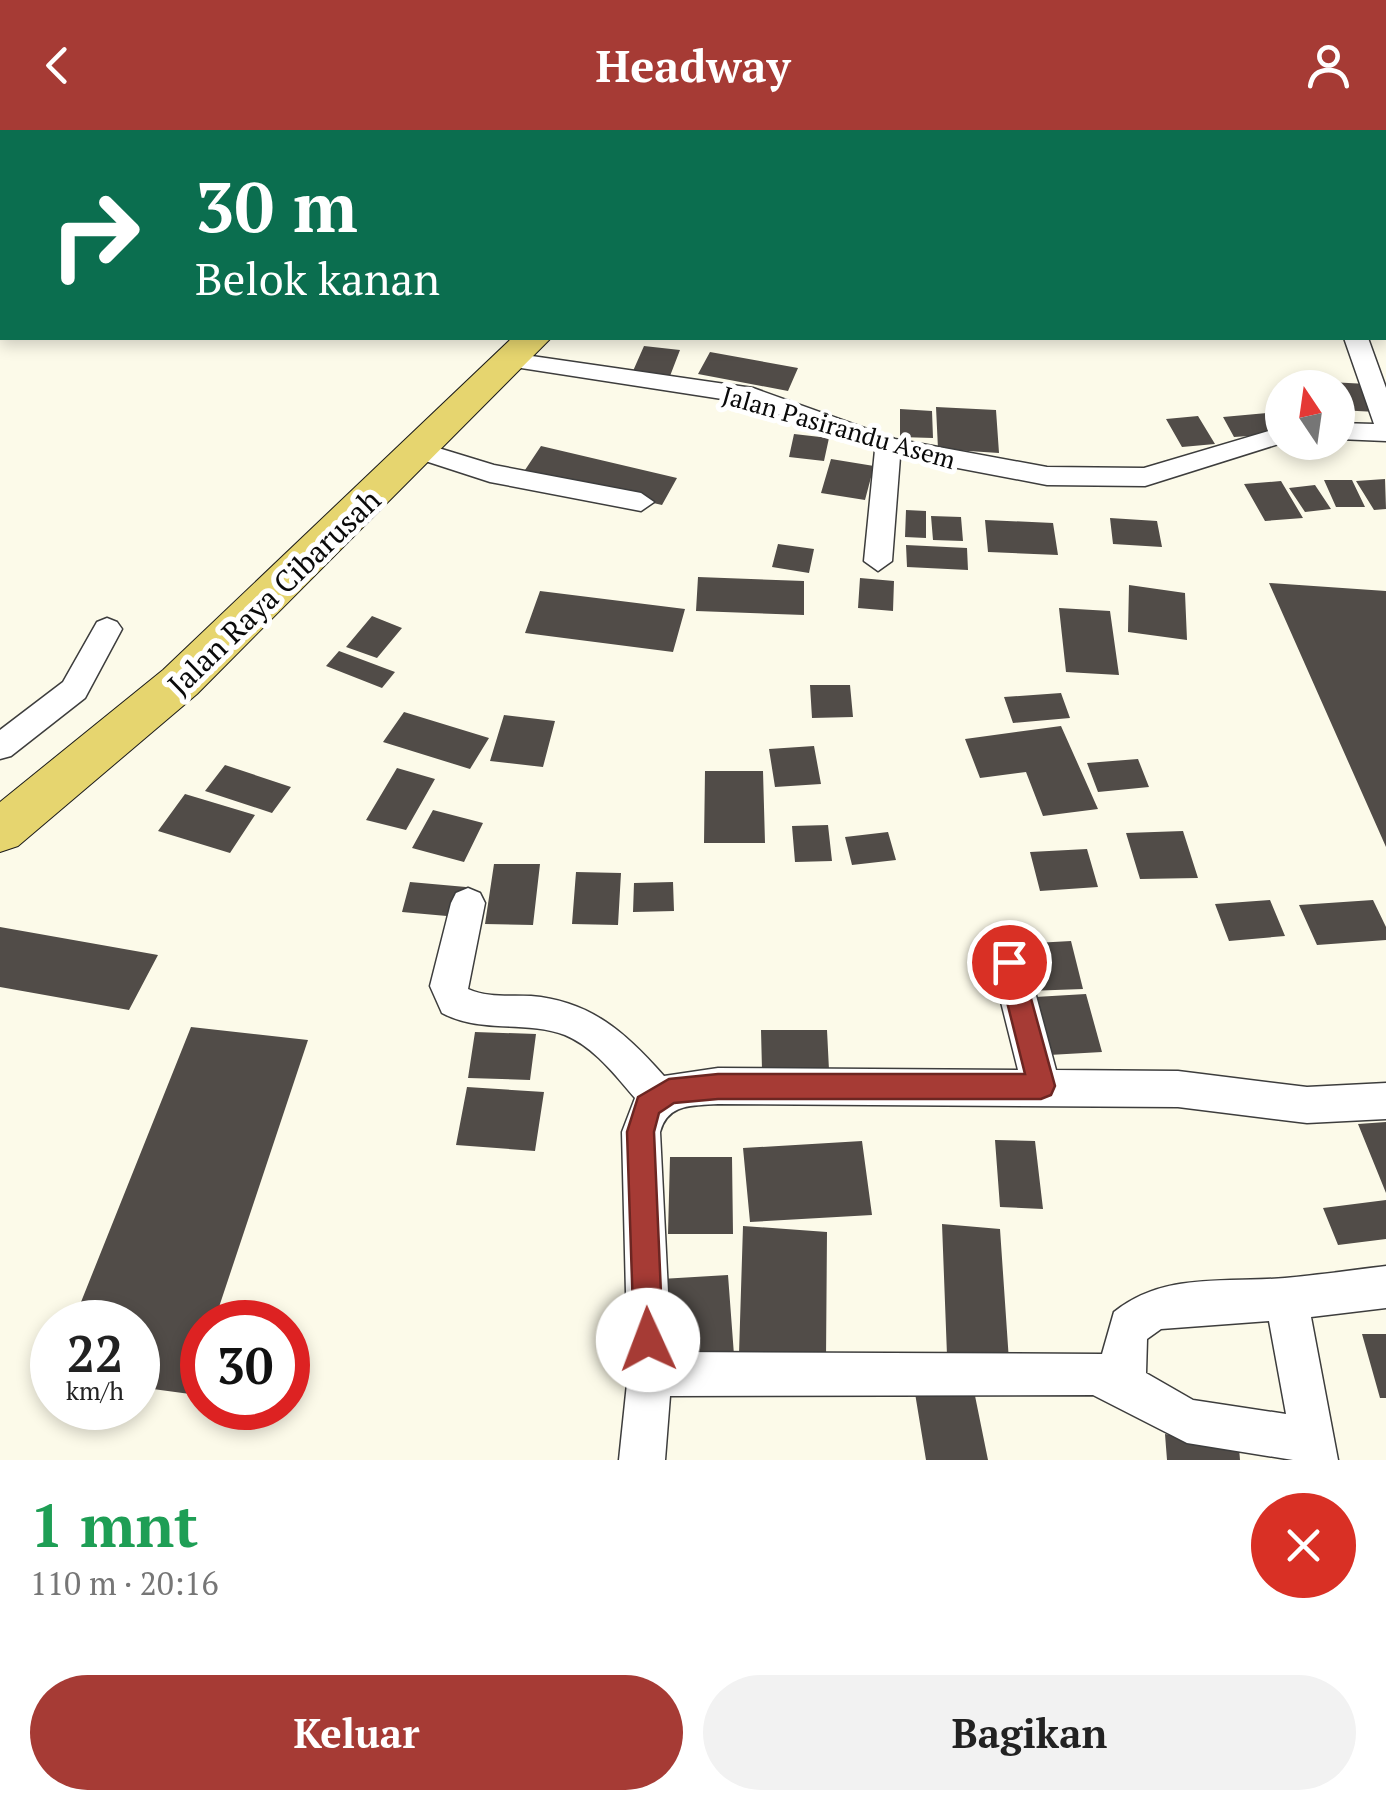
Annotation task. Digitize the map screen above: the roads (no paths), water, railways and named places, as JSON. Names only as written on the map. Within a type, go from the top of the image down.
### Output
[{"type":"main road","name":"Jalan Raya Cibarusah","points":[[0,830],[180,682],[522,349]]},
{"type":"street","points":[[1357,340],[1386,424]]},
{"type":"street","name":"Jalan Pasirandu Asem","points":[[522,349],[753,396],[888,446],[959,463],[1047,476],[1124,478],[1166,473],[1265,441]]},
{"type":"street","points":[[1355,432],[1386,433]]},
{"type":"street","points":[[878,561],[888,446]]},
{"type":"street","points":[[422,450],[490,473],[642,502]]},
{"type":"street","points":[[0,747],[74,690],[107,628]]},
{"type":"street","points":[[468,904],[448,986],[455,1001],[474,1009],[536,1012],[584,1024],[618,1051],[658,1097]]},
{"type":"street","points":[[1009,962],[1041,1086]]},
{"type":"street","points":[[642,1460],[650,1374],[640,1132],[648,1106],[669,1091],[718,1086],[1178,1088],[1308,1105],[1386,1102]]},
{"type":"street","points":[[1125,1385],[1123,1352],[1129,1327],[1148,1311],[1172,1304],[1286,1299],[1386,1287]]},
{"type":"street","points":[[650,1374],[1093,1373],[1125,1385],[1187,1422],[1316,1450],[1286,1299]]}]
